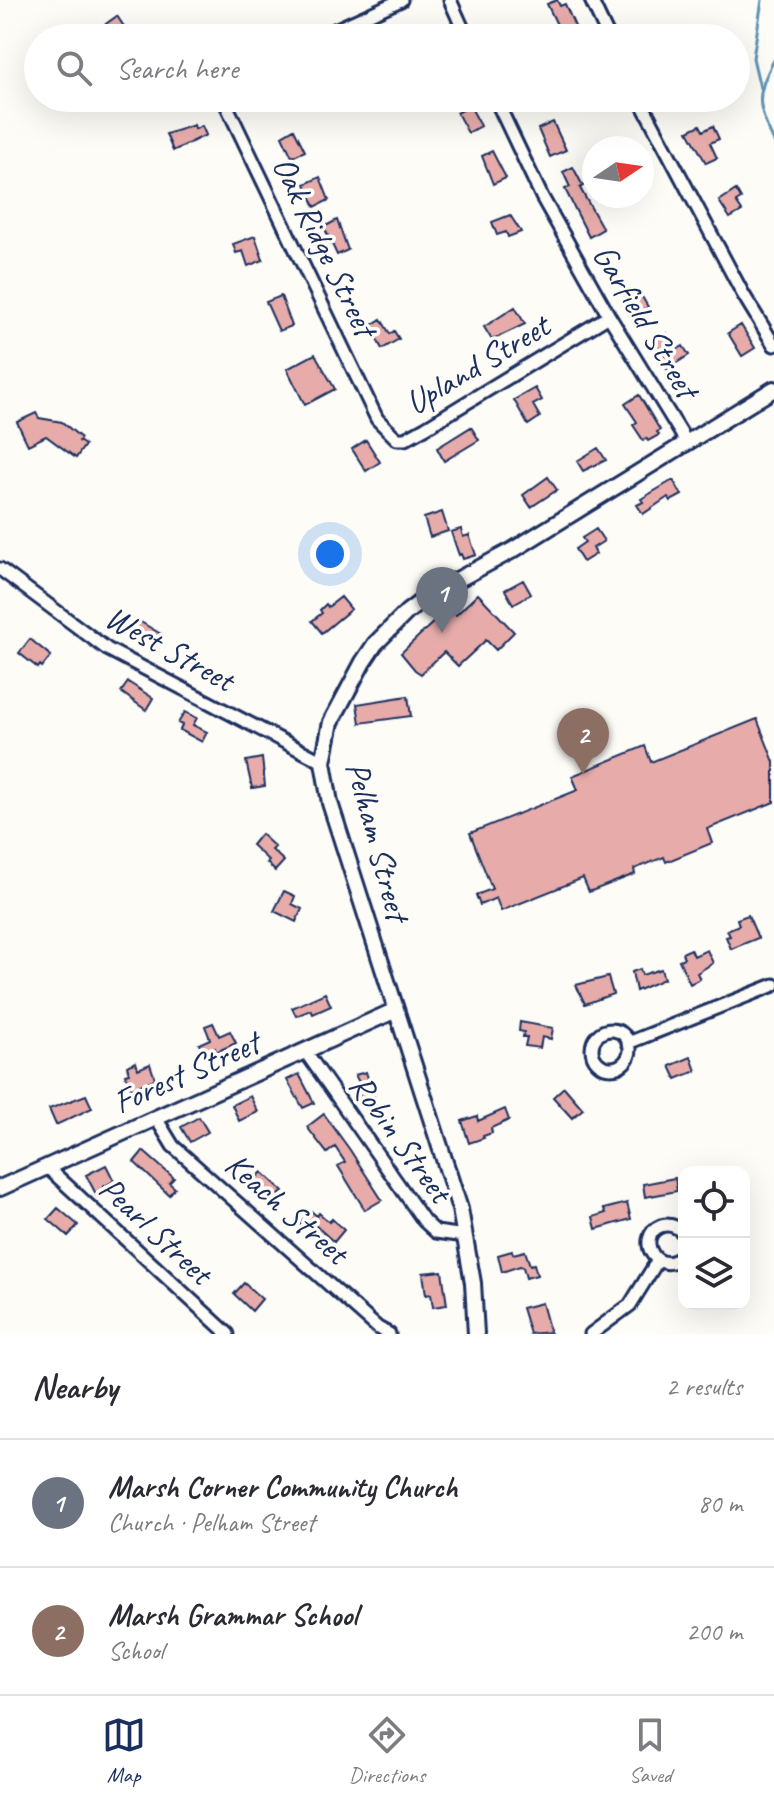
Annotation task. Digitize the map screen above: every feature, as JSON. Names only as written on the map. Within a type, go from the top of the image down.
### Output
[{"type":"street","points":[[348,24],[401,0]]},
{"type":"street","points":[[450,0],[461,24]]},
{"type":"street","points":[[591,0],[602,24]]},
{"type":"street","name":"Oak Ridge Street","points":[[230,112],[377,419]]},
{"type":"street","name":"Garfield Street","points":[[502,112],[542,197],[609,316],[687,443]]},
{"type":"street","points":[[646,112],[774,345]]},
{"type":"street","name":"Upland Street","points":[[377,419],[397,439],[405,439],[609,316]]},
{"type":"street","name":"Pelham Street","points":[[476,1334],[474,1293],[465,1236],[451,1178],[335,821],[325,781],[325,741],[340,702],[375,644],[407,612],[431,594],[513,550],[774,389]]},
{"type":"street","name":"West Street","points":[[0,569],[107,649],[323,762]]},
{"type":"street","points":[[628,1043],[774,985]]},
{"type":"street","name":"Forest Street","points":[[0,1188],[396,1010]]},
{"type":"street","name":"Robin Street","points":[[305,1051],[424,1221],[436,1232],[465,1236]]},
{"type":"street","name":"Keach Street","points":[[156,1118],[173,1146],[378,1328],[389,1334]]},
{"type":"street","name":"Pearl Street","points":[[47,1167],[228,1334]]},
{"type":"street","points":[[678,1230],[670,1225],[655,1230],[649,1247],[658,1260],[673,1262],[678,1258]]},
{"type":"street","points":[[591,1334],[630,1305],[658,1260]]},
{"type":"building","points":[[557,0],[560,6],[565,4],[574,24],[557,24],[547,4]]},
{"type":"building","points":[[117,16],[122,24],[106,24]]},
{"type":"building","points":[[473,112],[481,126],[468,133],[457,113]]},
{"type":"building","points":[[553,122],[566,150],[550,157],[538,129]]},
{"type":"building","points":[[194,125],[195,129],[202,126],[206,135],[173,151],[166,134]]},
{"type":"building","points":[[700,125],[703,131],[713,126],[719,139],[710,143],[717,158],[706,163],[688,131]]},
{"type":"building","points":[[294,129],[305,151],[292,157],[282,136]]},
{"type":"building","points":[[492,151],[506,178],[493,184],[482,156]]},
{"type":"building","points":[[573,167],[582,184],[582,208],[591,208],[603,229],[589,237],[565,189],[570,187],[563,172]]},
{"type":"building","points":[[320,177],[329,200],[315,207],[305,184]]},
{"type":"building","points":[[736,190],[741,199],[736,202],[742,211],[730,218],[719,201]]},
{"type":"building","points":[[510,215],[521,232],[508,237],[506,232],[497,235],[492,222]]},
{"type":"building","points":[[337,220],[348,250],[337,255],[324,227]]},
{"type":"building","points":[[255,236],[263,260],[248,266],[243,251],[236,253],[233,244]]},
{"type":"building","points":[[638,290],[648,307],[635,315],[633,311],[629,314],[622,303],[626,301],[624,298]]},
{"type":"building","points":[[281,296],[292,326],[279,331],[266,302]]},
{"type":"building","points":[[515,307],[525,324],[492,340],[484,327]]},
{"type":"building","points":[[381,319],[390,334],[394,331],[399,339],[382,349],[370,326]]},
{"type":"building","points":[[741,325],[755,348],[742,356],[728,333]]},
{"type":"building","points":[[667,333],[678,349],[683,346],[689,355],[667,369],[660,358],[664,356],[654,341]]},
{"type":"building","points":[[315,354],[335,389],[305,405],[287,369]]},
{"type":"building","points":[[535,388],[542,400],[533,405],[540,417],[528,425],[514,400]]},
{"type":"building","points":[[639,395],[660,430],[657,432],[659,435],[648,441],[646,438],[643,440],[633,425],[637,422],[625,404]]},
{"type":"building","points":[[36,413],[39,418],[62,422],[81,438],[79,441],[85,445],[76,458],[46,436],[28,445],[17,422]]},
{"type":"building","points":[[471,427],[479,440],[444,461],[437,448]]},
{"type":"building","points":[[366,440],[380,462],[366,471],[352,449]]},
{"type":"building","points":[[598,448],[606,460],[583,471],[577,461]]},
{"type":"building","points":[[548,477],[557,490],[531,507],[523,495]]},
{"type":"building","points":[[673,480],[682,495],[671,501],[668,497],[643,514],[637,505],[643,502],[641,499]]},
{"type":"building","points":[[442,512],[448,531],[430,537],[424,518]]},
{"type":"building","points":[[461,529],[463,537],[469,535],[476,555],[463,559],[451,532]]},
{"type":"building","points":[[596,529],[604,541],[593,548],[596,554],[583,562],[575,549],[585,542],[582,538]]},
{"type":"building","points":[[523,580],[531,594],[513,604],[505,590]]},
{"type":"building","points":[[478,594],[514,632],[496,650],[486,640],[458,666],[444,652],[421,674],[415,670],[401,653],[441,615],[445,619],[452,612],[456,615]]},
{"type":"building","points":[[341,597],[351,609],[322,633],[312,621],[322,613],[320,610],[326,604],[328,607]]},
{"type":"building","points":[[139,621],[161,634],[154,647],[131,635]]},
{"type":"building","points":[[30,639],[51,656],[42,667],[40,665],[38,668],[19,653]]},
{"type":"building","points":[[128,682],[153,698],[146,710],[121,692]]},
{"type":"building","points":[[408,696],[411,716],[360,723],[357,704]]},
{"type":"building","points":[[185,712],[197,718],[193,725],[207,732],[202,742],[180,730],[182,725],[178,723]]},
{"type":"building","points":[[757,719],[774,762],[774,802],[707,829],[712,843],[666,862],[664,857],[634,869],[635,874],[589,892],[583,878],[501,911],[496,898],[480,905],[476,895],[492,889],[470,833],[578,790],[572,776],[645,746],[651,762]]},
{"type":"building","points":[[262,758],[265,786],[252,788],[246,761]]},
{"type":"building","points":[[261,834],[284,861],[275,871],[252,845]]},
{"type":"building","points":[[284,891],[295,896],[292,904],[302,909],[296,922],[274,911]]},
{"type":"building","points":[[748,915],[758,938],[731,949],[726,937],[730,936],[727,930],[739,925],[737,919]]},
{"type":"building","points":[[691,949],[694,956],[707,950],[713,963],[697,973],[700,979],[690,984],[679,960],[684,958],[682,953]]},
{"type":"building","points":[[640,969],[642,975],[661,969],[664,979],[636,991],[632,972]]},
{"type":"building","points":[[608,977],[613,994],[585,1004],[576,985]]},
{"type":"building","points":[[325,993],[331,1006],[313,1014],[311,1010],[296,1016],[292,1008]]},
{"type":"building","points":[[520,1022],[553,1028],[551,1039],[542,1037],[540,1048],[525,1046],[527,1037],[519,1031]]},
{"type":"building","points":[[213,1023],[219,1036],[230,1031],[236,1043],[216,1052],[215,1048],[203,1053],[199,1044],[210,1039],[205,1026]]},
{"type":"building","points":[[691,1057],[696,1071],[676,1079],[670,1066]]},
{"type":"building","points":[[136,1062],[138,1069],[150,1064],[155,1079],[131,1089],[125,1074],[129,1073],[127,1066]]},
{"type":"building","points":[[366,1072],[376,1103],[373,1105],[370,1100],[361,1102],[357,1089],[361,1086],[355,1075]]},
{"type":"building","points":[[299,1074],[314,1103],[303,1108],[287,1080]]},
{"type":"building","points":[[564,1087],[583,1109],[572,1118],[553,1097]]},
{"type":"building","points":[[86,1095],[92,1108],[56,1125],[49,1109]]},
{"type":"building","points":[[250,1096],[258,1112],[239,1121],[232,1105]]},
{"type":"building","points":[[505,1109],[509,1120],[491,1128],[492,1133],[484,1138],[469,1143],[462,1121],[477,1116],[478,1121]]},
{"type":"building","points":[[324,1114],[382,1200],[365,1210],[338,1166],[345,1162],[335,1147],[327,1153],[307,1127]]},
{"type":"building","points":[[199,1117],[208,1132],[190,1142],[181,1127]]},
{"type":"building","points":[[143,1151],[174,1178],[169,1183],[175,1188],[169,1195],[134,1162]]},
{"type":"building","points":[[106,1165],[114,1181],[103,1187],[105,1191],[97,1196],[86,1175]]},
{"type":"building","points":[[262,1172],[283,1191],[272,1203],[263,1195],[261,1197],[251,1184]]},
{"type":"building","points":[[675,1178],[677,1191],[645,1197],[643,1184]]},
{"type":"building","points":[[627,1203],[631,1219],[596,1229],[593,1217],[606,1213],[604,1209]]},
{"type":"building","points":[[58,1208],[78,1225],[68,1236],[48,1219]]},
{"type":"building","points":[[311,1211],[317,1216],[319,1213],[329,1222],[332,1219],[344,1230],[334,1242],[316,1226],[310,1233],[299,1224]]},
{"type":"building","points":[[512,1251],[513,1254],[525,1251],[537,1275],[526,1278],[520,1266],[502,1272],[498,1255]]},
{"type":"building","points":[[442,1271],[447,1305],[433,1307],[431,1294],[426,1295],[423,1273]]},
{"type":"building","points":[[244,1283],[262,1299],[252,1311],[234,1294]]},
{"type":"building","points":[[542,1303],[550,1332],[530,1334],[522,1308]]},
{"type":"waterway","points":[[760,88],[753,58],[762,0]]},
{"type":"waterway","points":[[774,60],[760,101],[774,142]]},
{"type":"place","name":"Marsh Corner Community Church","points":[[442,633]]},
{"type":"place","name":"Marsh Grammar School","points":[[583,774]]}]
